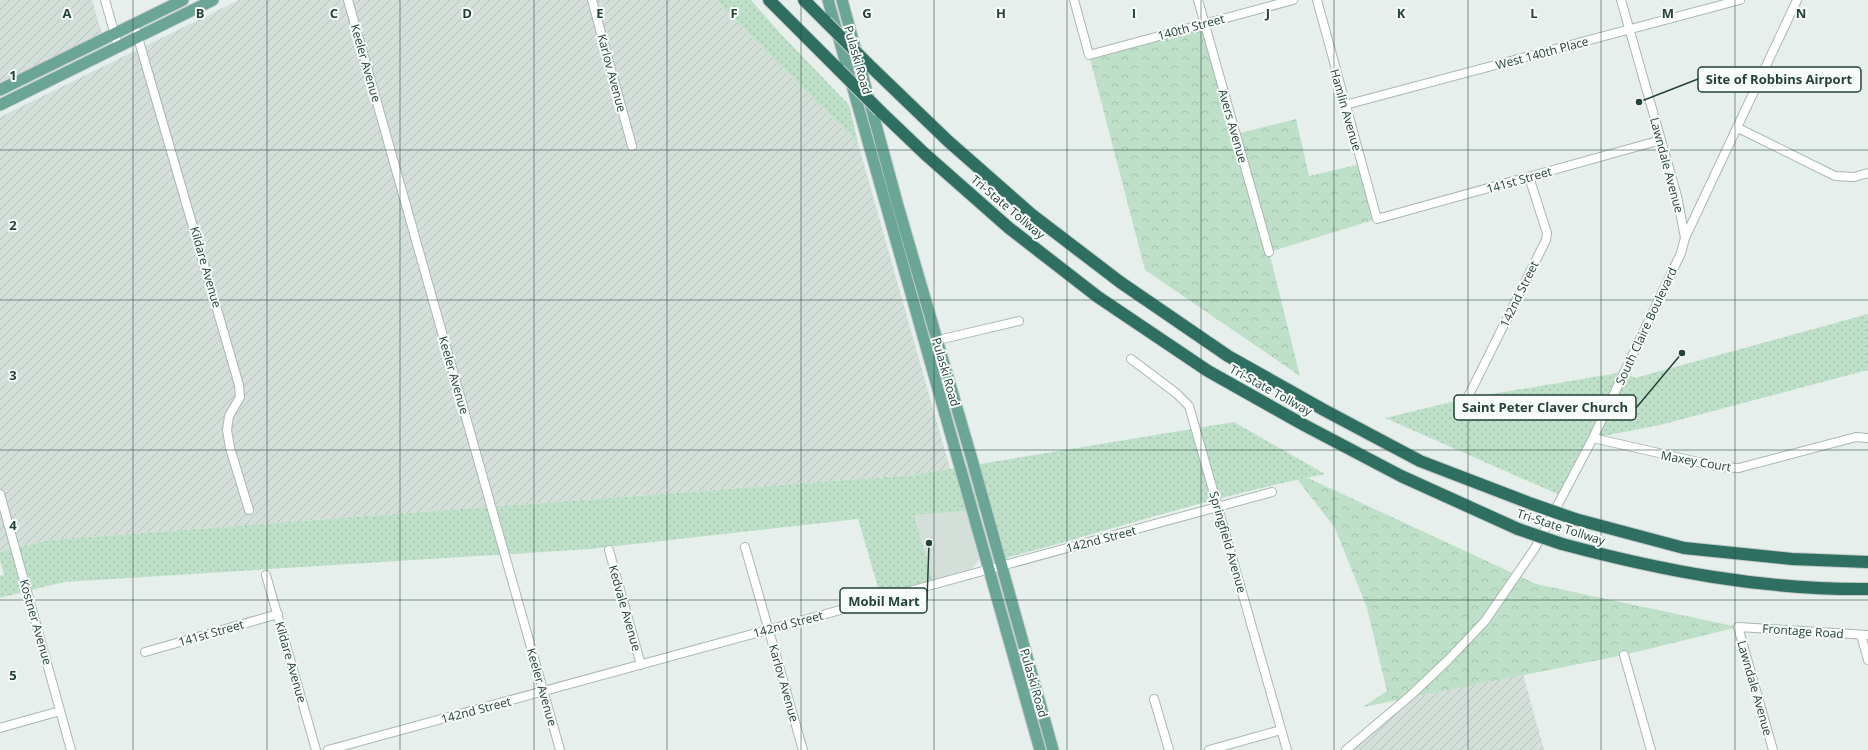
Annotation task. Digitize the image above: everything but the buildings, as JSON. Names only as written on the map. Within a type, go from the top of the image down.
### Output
[{"type":"highway","name":"Tri-State Tollway","points":[[769,0],[925,154],[1009,228],[1098,297],[1208,371],[1304,425],[1401,476],[1518,529],[1562,544],[1616,559],[1704,577],[1815,588],[1868,589]]},
{"type":"highway","name":"Tri-State Tollway","points":[[804,0],[948,141],[1031,214],[1120,282],[1228,356],[1324,410],[1420,461],[1575,519],[1684,548],[1792,559],[1868,562]]},
{"type":"main road","points":[[0,90],[182,0]]},
{"type":"main road","points":[[0,105],[213,0]]},
{"type":"main road","name":"Pulaski Road","points":[[828,0],[1040,750]]},
{"type":"main road","name":"Pulaski Road","points":[[842,0],[898,206],[938,340],[1053,750]]},
{"type":"street","points":[[106,0],[118,46]]},
{"type":"street","name":"Keeler Avenue","points":[[348,0],[560,750]]},
{"type":"street","name":"Karlov Avenue","points":[[592,0],[632,146]]},
{"type":"street","name":"140th Street","points":[[1074,0],[1089,55],[1293,0]]},
{"type":"street","name":"Avers Avenue","points":[[1198,0],[1269,252]]},
{"type":"street","name":"Hamlin Avenue","points":[[1316,0],[1344,105],[1377,219]]},
{"type":"street","name":"Lawndale Avenue","points":[[1621,0],[1677,196],[1685,238]]},
{"type":"street","name":"West 140th Place","points":[[1344,105],[1740,0]]},
{"type":"street","name":"South Claire Boulevard","points":[[1346,750],[1410,696],[1448,660],[1485,621],[1534,548],[1593,438],[1681,253],[1685,238],[1797,0]]},
{"type":"street","name":"Kildare Avenue","points":[[134,24],[239,385],[240,397],[229,416],[227,430],[230,448],[249,510]]},
{"type":"street","points":[[1738,128],[1835,176],[1854,177],[1868,173]]},
{"type":"street","name":"141st Street","points":[[1377,219],[1661,140]]},
{"type":"street","name":"142nd Street","points":[[1463,407],[1546,240],[1547,233],[1529,177]]},
{"type":"street","points":[[938,340],[1019,321]]},
{"type":"street","name":"Springfield Avenue","points":[[1131,359],[1176,393],[1189,406],[1219,506],[1287,750]]},
{"type":"street","name":"Maxey Court","points":[[1593,438],[1720,467],[1739,468],[1856,437],[1868,438]]},
{"type":"street","name":"142nd Street","points":[[328,750],[1272,492]]},
{"type":"street","name":"Kostner Avenue","points":[[0,494],[71,750]]},
{"type":"street","name":"Karlov Avenue","points":[[745,546],[802,750]]},
{"type":"street","name":"Kedvale Avenue","points":[[609,550],[641,665]]},
{"type":"street","name":"Kildare Avenue","points":[[266,574],[316,750]]},
{"type":"street","name":"141st Street","points":[[145,652],[278,614]]},
{"type":"street","name":"Lawndale Avenue","points":[[1738,627],[1773,750]]},
{"type":"street","name":"Frontage Road","points":[[1738,627],[1864,635]]},
{"type":"street","points":[[1864,635],[1868,660]]},
{"type":"street","points":[[1624,655],[1651,750]]},
{"type":"street","points":[[1154,699],[1169,750]]},
{"type":"street","points":[[0,728],[60,711]]},
{"type":"street","points":[[1209,750],[1281,730]]},
{"type":"shaded area","points":[[0,0],[92,0],[102,34],[0,84]]},
{"type":"shaded area","points":[[239,0],[716,0],[858,143],[950,469],[913,475],[49,540],[0,552],[0,117]]},
{"type":"shaded area","points":[[967,511],[979,560],[971,569],[933,580],[914,515]]},
{"type":"shaded area","points":[[1523,674],[1544,750],[1351,750],[1414,697]]},
{"type":"green space","points":[[716,0],[751,0],[780,33],[849,105],[858,143],[722,7]]},
{"type":"green space","points":[[1205,24],[1236,134],[1296,119],[1309,176],[1361,164],[1377,219],[1269,252],[1300,376],[1145,270],[1089,55]]},
{"type":"green space","points":[[1868,314],[1868,370],[1660,425],[1593,438],[1562,496],[1385,418],[1468,398],[1624,372],[1635,378]]},
{"type":"green space","points":[[1234,422],[1325,474],[1285,482],[1205,502],[1006,558],[992,509],[914,515],[933,580],[880,594],[858,519],[590,549],[64,582],[0,598],[0,576],[4,575],[0,560],[0,552],[49,540],[913,475]]},
{"type":"green space","points":[[1308,478],[1536,584],[1738,627],[1624,655],[1363,707],[1387,691],[1367,608],[1335,528],[1297,479]]},
{"type":"place","name":"Site of Robbins Airport","points":[[1639,102]]},
{"type":"place","name":"Saint Peter Claver Church","points":[[1682,353]]},
{"type":"place","name":"Mobil Mart","points":[[929,543]]}]
